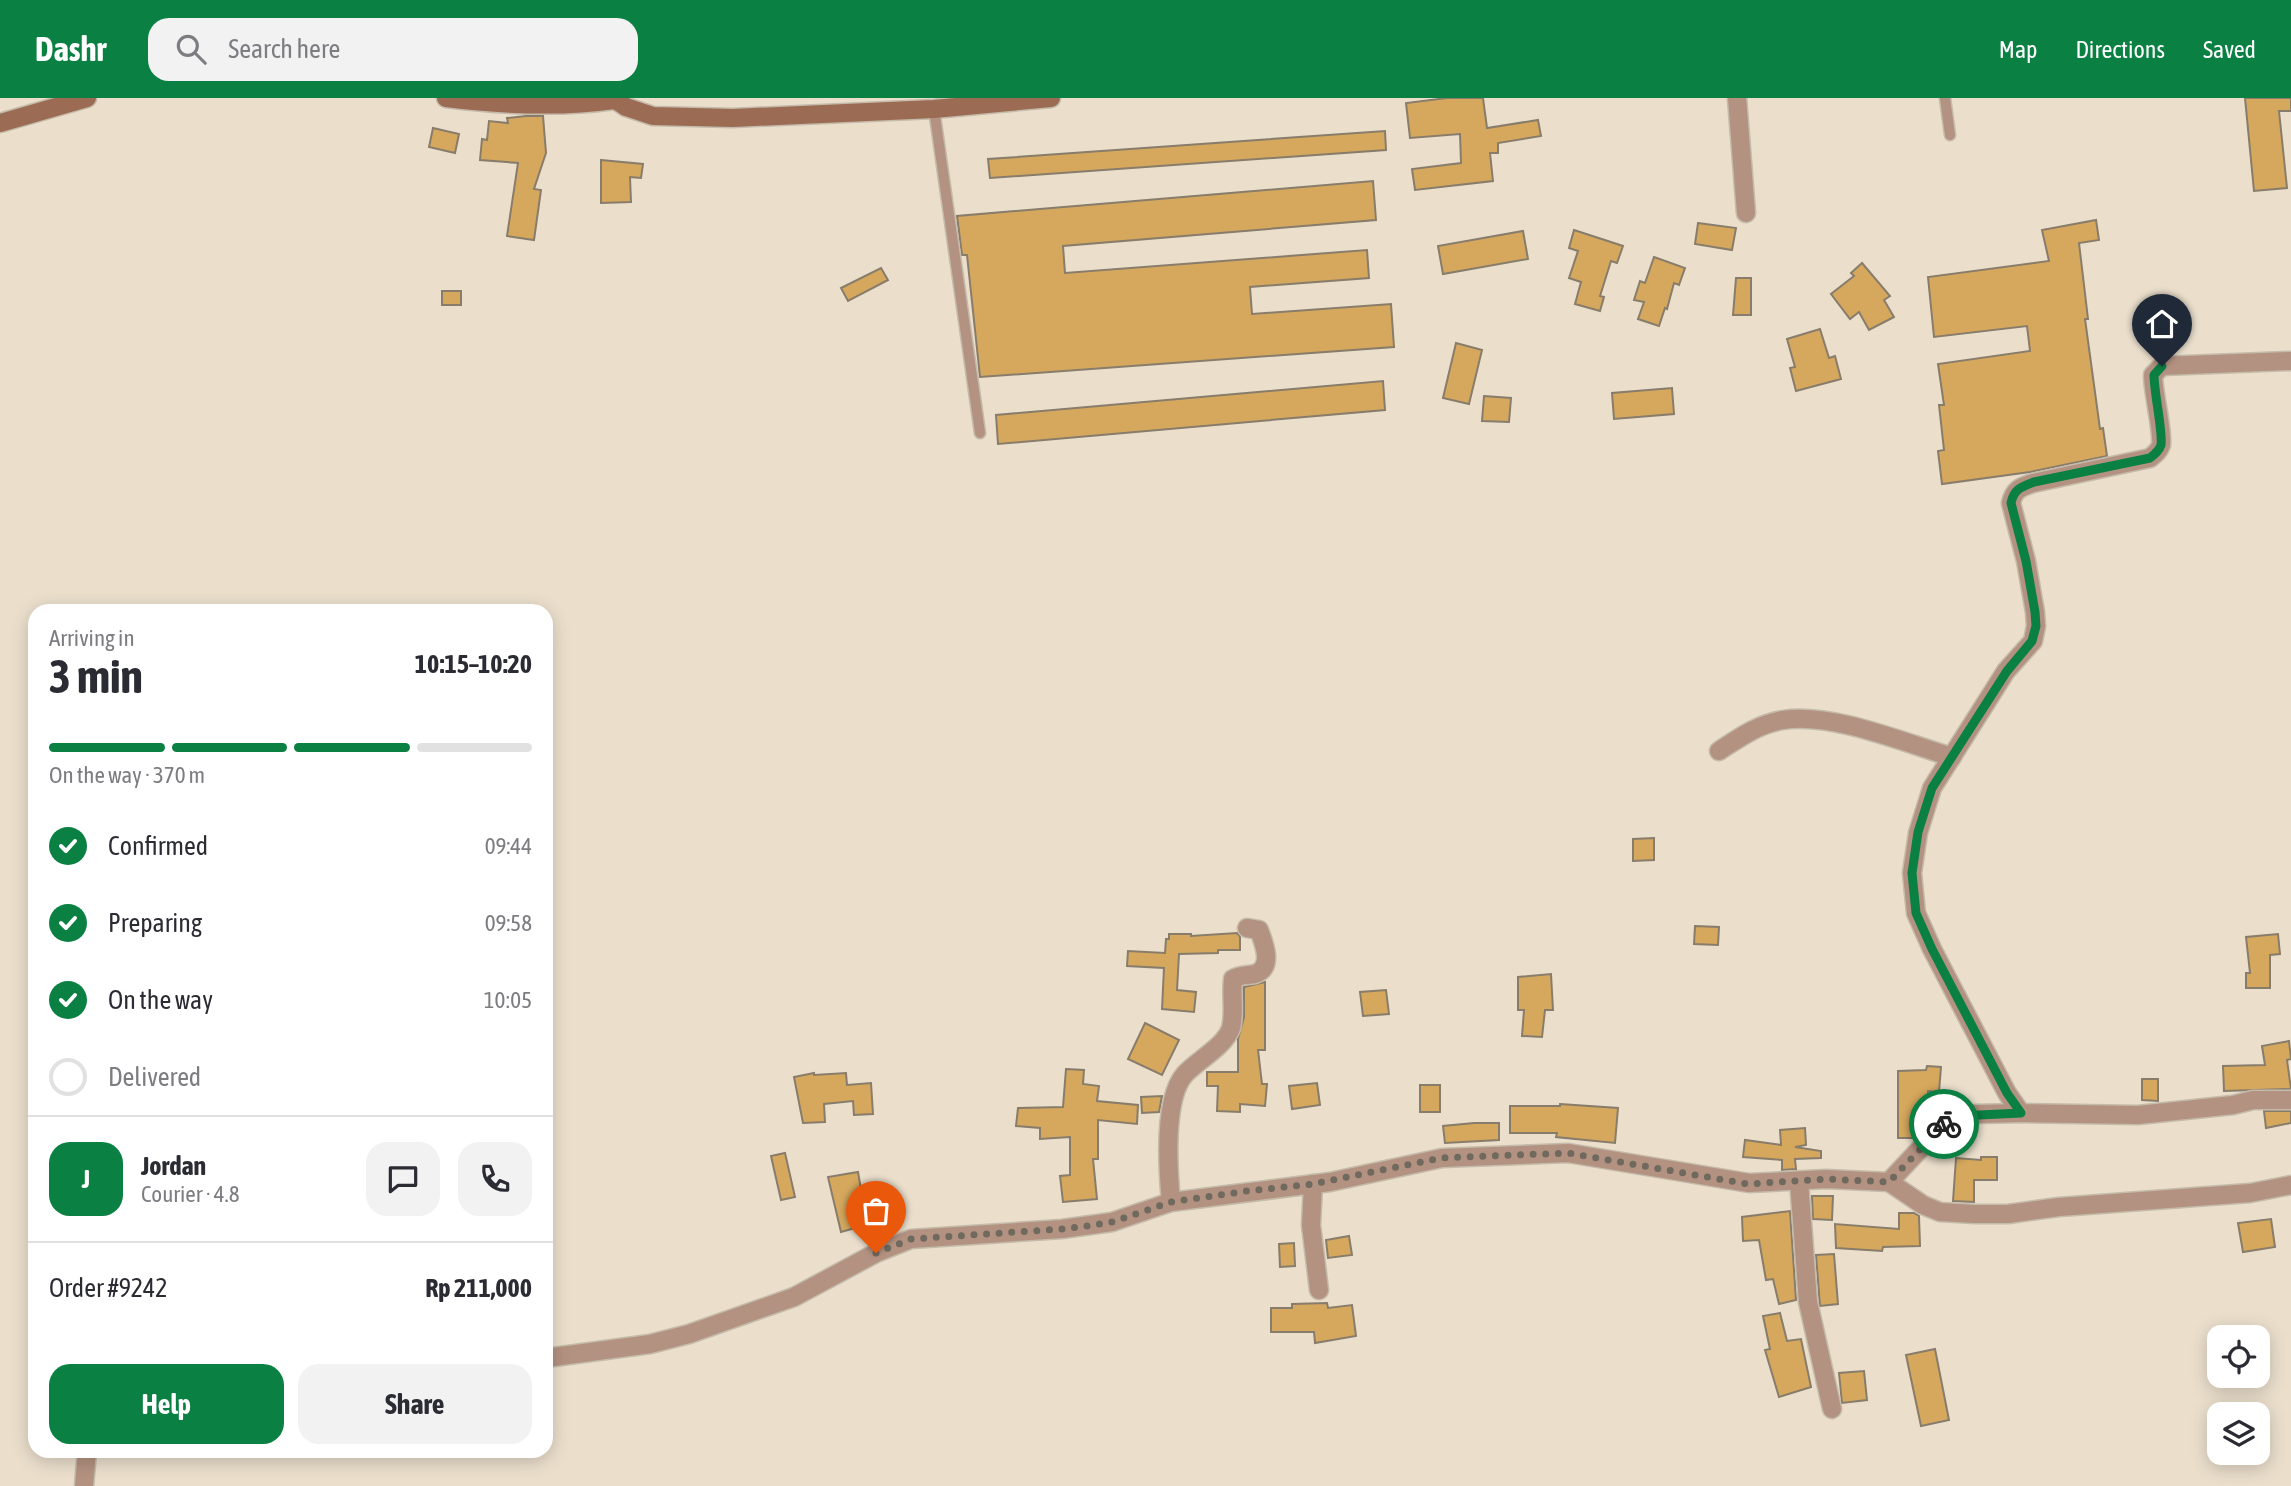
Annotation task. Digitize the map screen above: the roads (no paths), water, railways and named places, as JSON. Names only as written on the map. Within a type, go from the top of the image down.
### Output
[{"type":"street","points":[[0,123],[87,98]]},
{"type":"street","points":[[446,98],[554,106],[614,99],[637,112],[666,118],[733,118],[934,109],[1051,98]]},
{"type":"street","points":[[1737,98],[1746,213]]},
{"type":"street","points":[[2021,1113],[2013,1104],[1994,1069],[1932,949],[1916,913],[1912,873],[1918,832],[1932,788],[2007,671],[2032,641],[2034,634],[2035,612],[2026,561],[2011,503],[2013,495],[2019,488],[2034,482],[2150,458],[2158,453],[2161,443],[2154,375],[2162,366],[2291,361]]},
{"type":"street","points":[[1719,751],[1753,729],[1783,720],[1821,719],[1952,757]]},
{"type":"street","points":[[1171,1202],[1167,1160],[1176,1088],[1184,1076],[1226,1039],[1232,1026],[1233,979],[1242,975],[1253,975],[1266,965],[1259,930],[1247,928]]},
{"type":"street","points":[[1889,1182],[1948,1119],[1976,1114],[2021,1113],[2138,1115],[2233,1105],[2253,1100],[2291,1100]]},
{"type":"street","points":[[553,1357],[650,1344],[689,1334],[794,1297],[876,1253],[911,1239],[1062,1229],[1112,1222],[1171,1202],[1313,1184],[1441,1158],[1568,1153],[1748,1184],[1856,1179],[1889,1182],[1923,1205],[1940,1212],[1975,1214],[2008,1214],[2059,1207],[2250,1193],[2291,1185]]},
{"type":"street","points":[[1799,1181],[1808,1302],[1832,1409]]},
{"type":"street","points":[[1313,1184],[1311,1225],[1319,1290]]},
{"type":"street","points":[[83,1486],[86,1458]]},
{"type":"lane","points":[[1945,98],[1950,135]]},
{"type":"lane","points":[[934,109],[980,433]]}]
